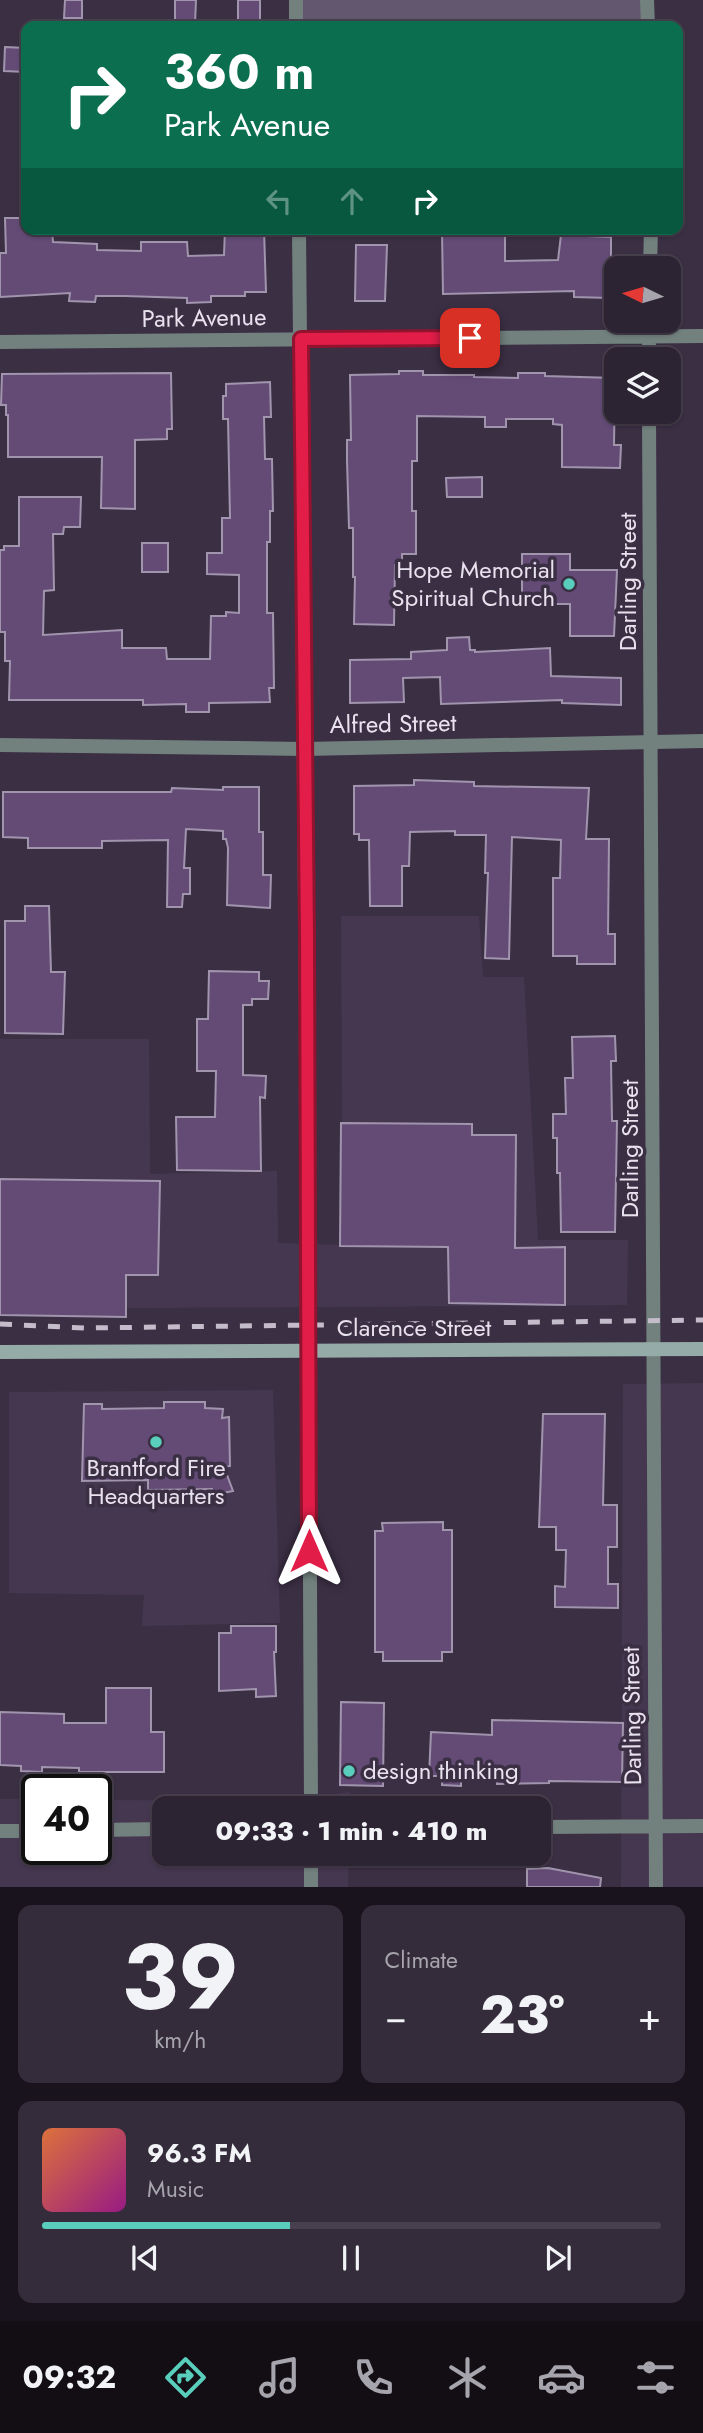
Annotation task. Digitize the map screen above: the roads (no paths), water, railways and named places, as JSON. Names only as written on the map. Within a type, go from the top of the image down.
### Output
[{"type":"main road","name":"Clarence Street","points":[[0,1353],[703,1349]]},
{"type":"street","points":[[296,0],[296,21]]},
{"type":"street","points":[[647,0],[648,21]]},
{"type":"street","points":[[299,235],[311,1796]]},
{"type":"street","points":[[650,235],[650,256]]},
{"type":"street","points":[[649,333],[649,347]]},
{"type":"street","name":"Park Avenue","points":[[0,342],[703,336]]},
{"type":"street","name":"Darling Street","points":[[649,424],[656,1887]]},
{"type":"street","name":"Alfred Street","points":[[0,745],[304,749],[703,741]]},
{"type":"street","points":[[551,1827],[703,1826]]},
{"type":"street","points":[[112,1830],[152,1829]]},
{"type":"street","points":[[0,1831],[21,1830]]},
{"type":"street","points":[[311,1866],[311,1887]]},
{"type":"railway","points":[[0,1324],[84,1328],[703,1320]]},
{"type":"place","name":"Hope Memorial Spiritual Church","points":[[569,584]]},
{"type":"place","name":"Brantford Fire Headquarters","points":[[156,1442]]},
{"type":"place","name":"design thinking","points":[[349,1771]]}]
